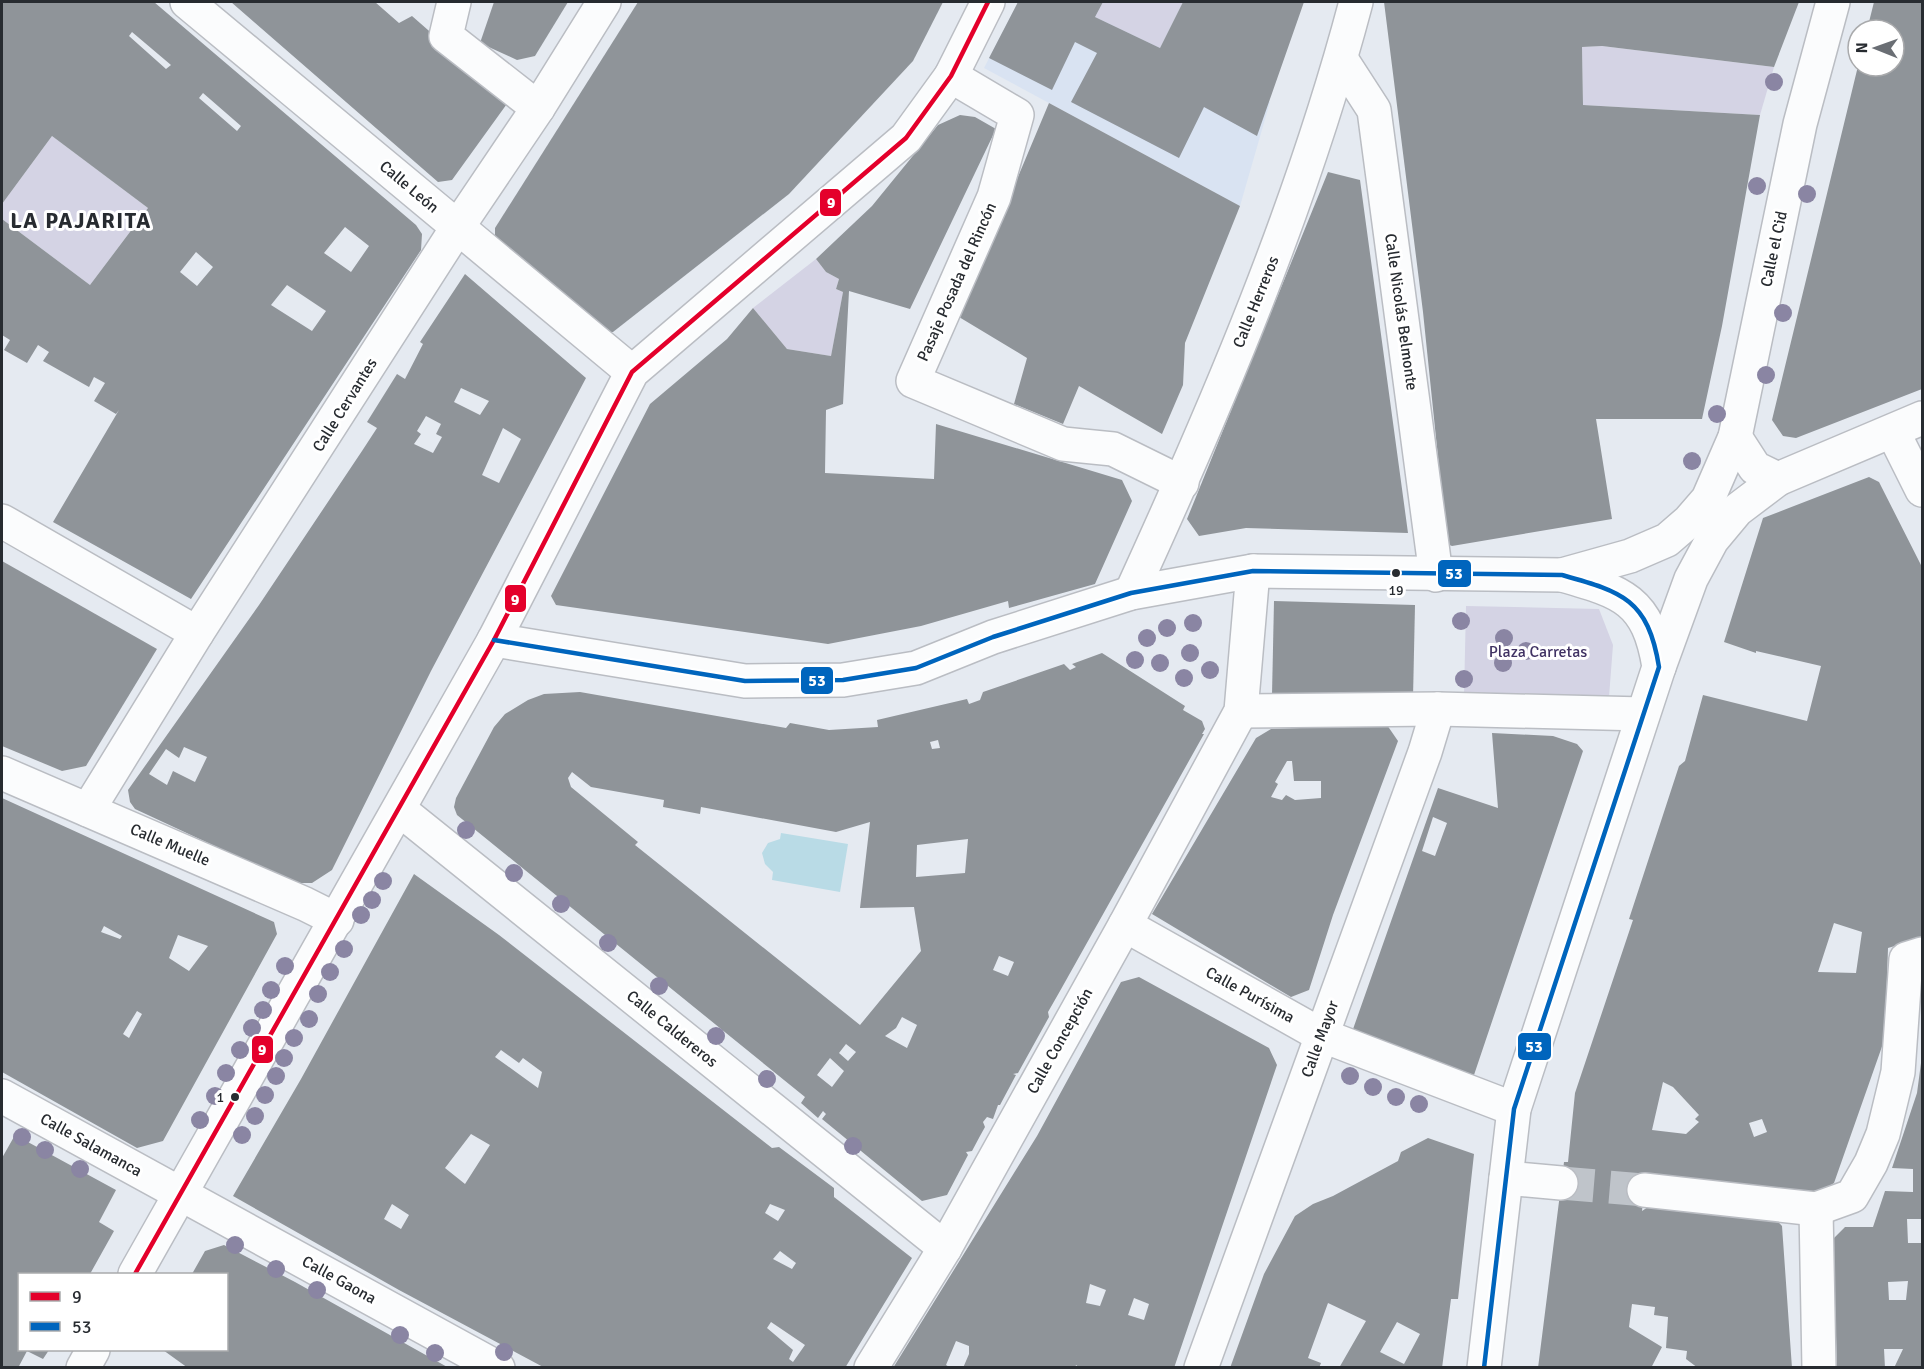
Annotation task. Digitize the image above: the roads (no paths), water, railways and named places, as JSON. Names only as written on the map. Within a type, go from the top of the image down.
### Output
[{"type":"street","name":"Calle León","points":[[187,2],[632,372]]},
{"type":"street","points":[[454,2],[446,36],[538,108]]},
{"type":"street","name":"Calle Cervantes","points":[[88,810],[197,633],[538,108],[604,2]]},
{"type":"street","points":[[136,1273],[495,640],[632,372],[906,138],[951,76],[988,2]]},
{"type":"street","name":"Calle Herreros","points":[[1131,593],[1182,483],[1282,238],[1341,59],[1356,2]]},
{"type":"street","name":"Calle el Cid","points":[[1562,575],[1630,556],[1667,540],[1689,521],[1708,499],[1735,437],[1800,124],[1833,2]]},
{"type":"street","name":"Calle Nicolás Belmonte","points":[[1341,59],[1374,110],[1436,575]]},
{"type":"street","name":"Pasaje Posada del Rincón","points":[[951,76],[1017,115],[994,197],[913,381],[1063,444],[1113,449],[1182,483]]},
{"type":"street","points":[[1484,1368],[1514,1109],[1643,714],[1691,579],[1712,540],[1737,510],[1779,479],[1923,418]]},
{"type":"street","points":[[1893,432],[1923,490]]},
{"type":"street","points":[[1735,437],[1755,468],[1779,479]]},
{"type":"street","points":[[2,521],[197,633]]},
{"type":"street","points":[[1253,571],[1242,711],[1438,710],[1643,714]]},
{"type":"street","points":[[495,640],[745,681],[843,681],[916,668],[993,637],[1131,593],[1253,571],[1562,575],[1611,589],[1638,607],[1655,643],[1659,667]]},
{"type":"street","name":"Calle Mayor","points":[[1201,1368],[1421,763],[1438,710]]},
{"type":"street","name":"Calle Concepción","points":[[871,1368],[945,1248],[1242,711]]},
{"type":"street","name":"Calle Muelle","points":[[2,773],[295,899],[337,921]]},
{"type":"street","name":"Calle Caldereros","points":[[400,810],[945,1248]]},
{"type":"street","name":"Calle Purísima","points":[[1125,925],[1321,1035],[1514,1109]]},
{"type":"street","points":[[1644,1190],[1816,1209],[1851,1196],[1871,1163],[1883,1134],[1898,1072],[1906,959],[1923,954]]},
{"type":"street","name":"Calle Salamanca","points":[[2,1096],[179,1195]]},
{"type":"street","points":[[1506,1178],[1561,1183]]},
{"type":"street","name":"Calle Gaona","points":[[179,1195],[498,1368]]},
{"type":"street","points":[[1816,1209],[1819,1368]]},
{"type":"street","points":[[83,1368],[92,1351]]},
{"type":"tunnel","points":[[1561,1183],[1644,1190]]},
{"type":"place","name":"19","points":[[1396,573]]},
{"type":"place","name":"1","points":[[235,1097]]},
{"type":"district","name":"LA PAJARITA","points":[[81,220]]},
{"type":"park label","name":"Plaza Carretas","points":[[1538,652]]}]
